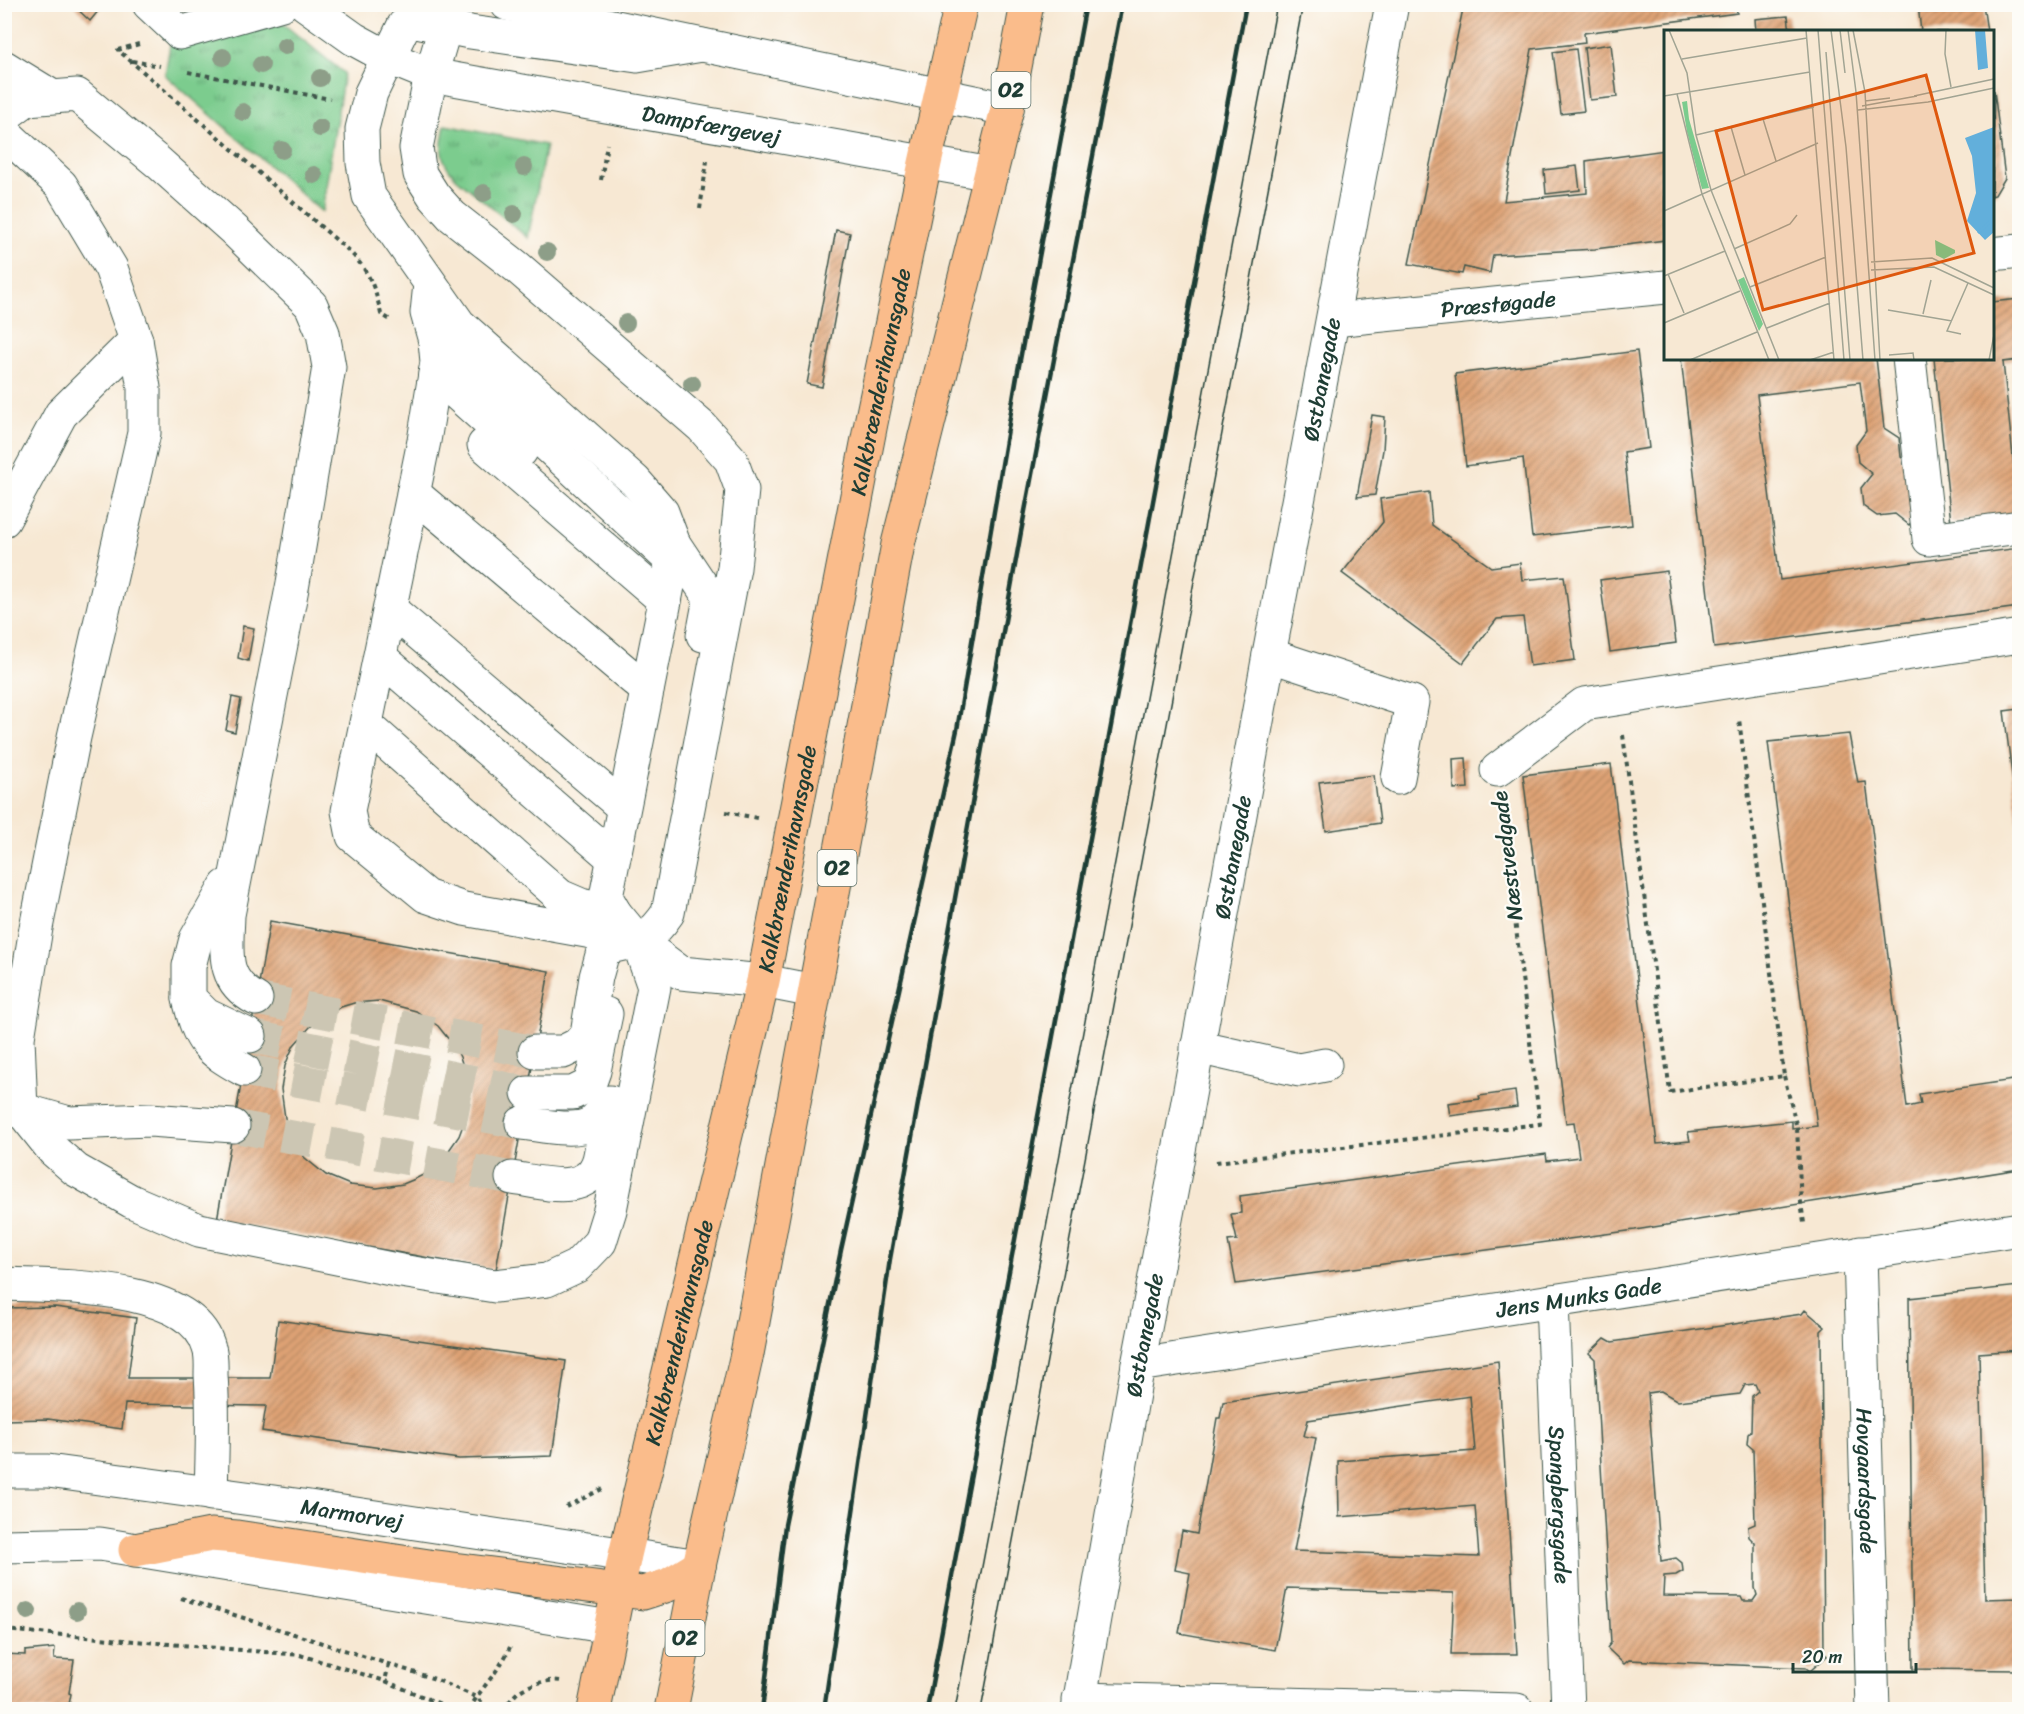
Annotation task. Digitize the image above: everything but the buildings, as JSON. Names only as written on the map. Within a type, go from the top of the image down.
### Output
[{"type":"main road","name":"Kalkbrænderihavnsgade","points":[[594,1710],[626,1555],[763,981],[871,423],[925,163],[961,4]]},
{"type":"main road","name":"O2","points":[[671,1710],[699,1566],[747,1354],[898,544],[1007,108],[1027,4]]},
{"type":"main road","points":[[135,1550],[211,1535],[237,1537],[308,1563],[431,1582],[643,1593],[668,1585],[699,1566]]},
{"type":"street","points":[[149,4],[180,33],[244,9],[282,4]]},
{"type":"street","name":"Dampfærgevej","points":[[305,4],[354,39],[389,58],[431,75],[991,174]]},
{"type":"street","points":[[507,4],[1007,108]]},
{"type":"street","name":"Østbanegade","points":[[1078,1704],[1269,655],[1392,4]]},
{"type":"street","points":[[449,16],[431,75],[416,148],[420,174],[434,196],[452,216],[517,267],[702,427],[731,460],[742,490],[734,568],[668,913],[656,931],[638,941],[616,964],[594,1071],[589,1085],[573,1093],[525,1108],[562,1128],[584,1126],[590,1123],[610,1102]]},
{"type":"street","points":[[4,132],[61,185],[111,268],[135,340],[144,388],[144,433],[74,737],[36,928],[18,1038],[13,1107],[53,1150],[76,1170],[132,1202],[199,1230],[322,1256],[495,1286],[547,1280],[577,1266],[600,1242],[610,1210],[654,987],[614,865],[670,572],[662,512],[635,481],[459,324],[369,196],[363,163],[362,129],[371,93],[404,25],[412,20],[449,16],[637,56],[702,45]]},
{"type":"street","points":[[4,67],[53,97]]},
{"type":"street","points":[[4,116],[27,99],[77,95],[159,163],[234,230],[311,304],[323,333],[329,367],[328,379],[291,595],[228,915],[227,950],[231,978],[242,991],[256,999]]},
{"type":"street","points":[[1994,254],[2019,251]]},
{"type":"street","points":[[429,284],[427,313],[435,341],[437,362],[424,441],[348,811],[353,836],[426,896],[464,909],[638,941],[681,973],[763,981],[814,991]]},
{"type":"street","name":"Præstøgade","points":[[1333,320],[1664,287]]},
{"type":"street","points":[[4,520],[62,414],[135,340]]},
{"type":"street","points":[[435,341],[670,572]]},
{"type":"street","points":[[1909,360],[1929,539],[2019,527]]},
{"type":"street","points":[[432,386],[670,572],[710,598],[652,910],[638,941],[636,964],[598,1161],[587,1179],[571,1186],[512,1178]]},
{"type":"street","points":[[411,505],[645,702]]},
{"type":"street","name":"Næstvedgade","points":[[1497,770],[1584,704],[2019,636]]},
{"type":"street","points":[[1269,655],[1412,702],[1398,778]]},
{"type":"street","points":[[377,668],[614,865]]},
{"type":"street","points":[[377,668],[614,865]]},
{"type":"street","points":[[377,668],[587,892],[614,865]]},
{"type":"street","points":[[239,865],[196,939],[189,966],[189,998],[197,1029],[208,1046],[244,1070]]},
{"type":"street","points":[[535,1052],[563,1052],[577,1045],[587,1034],[596,977],[604,948],[638,941]]},
{"type":"street","points":[[189,998],[206,1015],[249,1036]]},
{"type":"street","points":[[1197,1047],[1299,1070],[1325,1065]]},
{"type":"street","points":[[13,1107],[69,1123],[150,1120],[233,1126]]},
{"type":"street","name":"Jens Munks Gade","points":[[1138,1365],[2019,1229]]},
{"type":"street","name":"Hovgaardsgade","points":[[1860,1253],[1873,1710]]},
{"type":"street","points":[[4,1284],[52,1286],[137,1295],[173,1307],[198,1324],[209,1348],[213,1404],[211,1494]]},
{"type":"street","name":"Spangbergsgade","points":[[1552,1301],[1568,1710]]},
{"type":"street","name":"Marmorvej","points":[[4,1471],[48,1471],[303,1506],[699,1566]]},
{"type":"street","points":[[303,1506],[308,1563]]},
{"type":"street","points":[[429,1525],[431,1582],[610,1627]]},
{"type":"street","points":[[4,1546],[100,1544],[135,1550]]},
{"type":"street","points":[[1078,1704],[1517,1710]]},
{"type":"path","points":[[180,33],[118,50],[349,251],[365,267],[376,293],[381,314],[395,322]]},
{"type":"path","points":[[129,60],[163,67]]},
{"type":"path","points":[[186,71],[368,107]]},
{"type":"path","points":[[700,209],[713,125]]},
{"type":"path","points":[[1734,680],[1784,1076],[1797,1128],[1801,1203]]},
{"type":"path","points":[[1618,699],[1670,1092],[1784,1076]]},
{"type":"path","name":"Næstvedgade","points":[[1176,1167],[1540,1124],[1497,770]]},
{"type":"path","points":[[717,810],[793,825]]},
{"type":"path","points":[[180,1598],[435,1679],[476,1697],[490,1710]]},
{"type":"path","points":[[4,1630],[300,1655],[385,1681],[455,1710]]},
{"type":"path","points":[[385,1681],[389,1664]]},
{"type":"path","points":[[503,1710],[517,1693],[537,1684],[554,1680]]},
{"type":"path","points":[[469,1710],[476,1697]]},
{"type":"green space","points":[[281,22],[344,73],[322,212],[165,75],[170,45]]},
{"type":"green space","points":[[445,125],[546,145],[528,238],[449,170],[442,152]]},
{"type":"tunnel","points":[[256,999],[535,1052]]},
{"type":"tunnel","points":[[250,1036],[528,1093]]},
{"type":"tunnel","points":[[244,1070],[522,1123]]},
{"type":"tunnel","points":[[233,1126],[512,1178]]},
{"type":"tram line","points":[[955,1710],[1277,4]]},
{"type":"tram line","points":[[981,1710],[1303,4]]},
{"type":"railway","points":[[762,1710],[785,1525],[841,1250],[957,730],[1017,376],[1086,4]]},
{"type":"railway","points":[[824,1710],[890,1259],[1021,532],[1122,4]]},
{"type":"railway","points":[[927,1710],[1246,4]]}]
